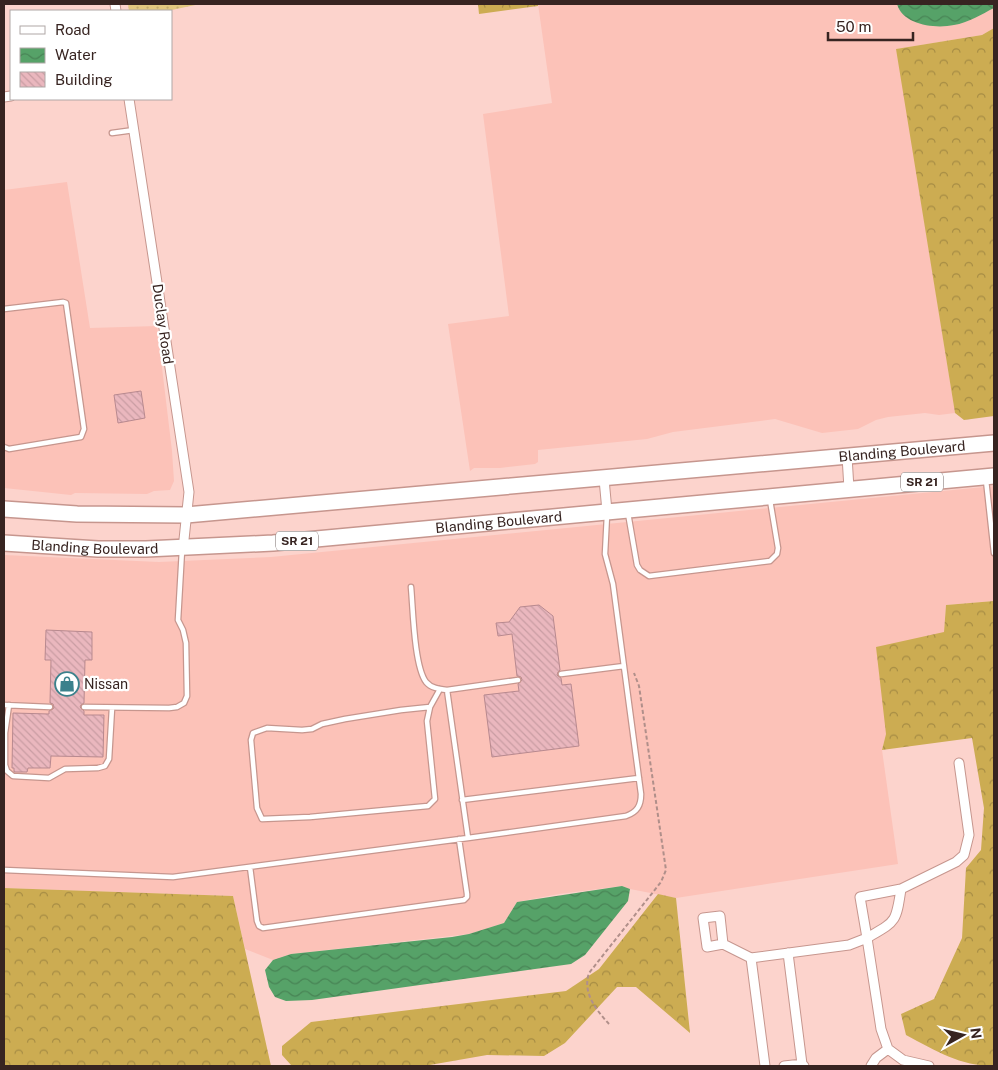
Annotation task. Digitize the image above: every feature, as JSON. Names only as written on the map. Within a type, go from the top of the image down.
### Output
[{"type":"main road","name":"Blanding Boulevard","points":[[4,509],[77,514],[186,515],[994,443]]},
{"type":"main road","name":"Blanding Boulevard","points":[[4,543],[98,549],[182,549],[273,543],[990,476]]},
{"type":"street","name":"Duclay Road","points":[[129,100],[189,492],[182,549]]},
{"type":"street","points":[[847,456],[849,489]]},
{"type":"street","points":[[604,479],[607,511]]},
{"type":"street","points":[[929,1066],[903,1060],[888,1049],[880,1029],[860,897],[901,889],[956,862],[964,855],[969,836],[959,764]]},
{"type":"street","points":[[723,944],[751,958],[849,945],[891,925],[898,914],[901,889]]},
{"type":"street","points":[[784,1066],[803,1065],[788,953]]},
{"type":"street","points":[[751,958],[765,1066]]},
{"type":"street","points":[[871,1066],[876,1058],[888,1049]]},
{"type":"lane","points":[[112,133],[134,130]]},
{"type":"lane","points":[[4,309],[66,303],[84,429],[81,437],[9,449],[4,447]]},
{"type":"lane","points":[[990,476],[994,553]]},
{"type":"lane","points":[[627,509],[637,565],[640,570],[649,576],[770,561],[777,554],[778,548],[770,496]]},
{"type":"lane","points":[[4,870],[173,877],[633,814],[640,806],[641,794],[612,578],[605,554],[607,511]]},
{"type":"lane","points":[[84,708],[177,707],[184,703],[188,696],[186,643],[178,620],[182,549]]},
{"type":"lane","points":[[411,587],[421,670],[427,683],[447,690],[518,680]]},
{"type":"lane","points":[[561,674],[624,666]]},
{"type":"lane","points":[[430,707],[345,719],[322,724],[312,729],[267,728],[253,733],[251,740],[257,808],[262,820],[428,806],[435,799],[427,721],[430,707],[440,689]]},
{"type":"lane","points":[[447,690],[468,838]]},
{"type":"lane","points":[[50,707],[6,705],[5,765],[7,771],[13,776],[49,778],[56,772],[66,769],[105,766],[109,759],[112,708]]},
{"type":"lane","points":[[462,800],[639,778]]},
{"type":"lane","points":[[250,866],[257,920],[259,926],[263,928],[464,900],[467,898],[467,894],[460,839]]},
{"type":"path","points":[[610,1024],[598,1012],[590,996],[586,986],[589,973],[661,882],[666,870],[639,686],[634,674],[624,666]]},
{"type":"shaded area","points":[[128,4],[200,4],[172,10],[129,10]]},
{"type":"shaded area","points":[[538,4],[994,4],[994,28],[982,35],[897,49],[955,413],[939,415],[925,413],[888,417],[876,420],[858,429],[822,433],[775,419],[673,432],[647,439],[538,450],[538,462],[535,464],[500,468],[474,468],[470,471],[448,324],[509,316],[483,114],[552,103]]},
{"type":"shaded area","points":[[67,182],[90,328],[157,326],[172,451],[174,481],[170,490],[154,491],[147,494],[75,493],[71,495],[4,488],[4,190]]},
{"type":"shaded area","points":[[994,486],[994,601],[946,605],[944,632],[886,734],[882,750],[898,864],[676,898],[622,886],[559,894],[517,902],[504,923],[469,934],[291,954],[273,960],[245,949],[233,896],[4,888],[4,555],[159,562],[271,557]]},
{"type":"green space","points":[[478,4],[538,4],[538,6],[479,14]]},
{"type":"green space","points":[[994,28],[994,416],[964,420],[955,413],[896,49],[982,35]]},
{"type":"green space","points":[[994,601],[994,1066],[959,1060],[938,1052],[906,1035],[901,1014],[934,999],[962,938],[966,868],[981,850],[984,808],[972,738],[882,750],[886,734],[876,647],[944,632],[946,605]]},
{"type":"green space","points":[[4,888],[233,896],[271,1066],[4,1066]]},
{"type":"green space","points":[[658,894],[676,898],[690,1033],[636,987],[617,987],[565,1043],[544,1056],[487,1055],[424,1066],[300,1066],[291,1065],[282,1055],[282,1046],[311,1022],[566,991],[599,969]]},
{"type":"water","points":[[897,4],[994,4],[994,8],[975,18],[954,25],[929,26],[906,17],[900,11]]},
{"type":"water","points":[[622,886],[630,889],[628,901],[585,955],[571,964],[312,1000],[286,1001],[275,997],[269,987],[265,970],[273,960],[291,954],[469,934],[504,923],[517,902]]},
{"type":"building","points":[[141,391],[145,418],[118,423],[114,395]]},
{"type":"building","points":[[539,605],[553,616],[560,670],[557,675],[561,678],[562,685],[571,684],[579,746],[492,757],[484,695],[519,691],[518,684],[522,680],[521,677],[517,676],[512,634],[498,636],[496,623],[509,622],[520,607]]},
{"type":"building","name":"Nissan","points":[[46,630],[92,632],[92,660],[85,660],[84,703],[80,707],[84,711],[84,715],[104,715],[103,757],[51,756],[50,768],[28,768],[27,772],[14,772],[14,768],[12,768],[13,713],[49,714],[49,711],[54,708],[53,704],[50,703],[51,660],[45,660]]},
{"type":"place","name":"Nissan","points":[[67,684]]}]
